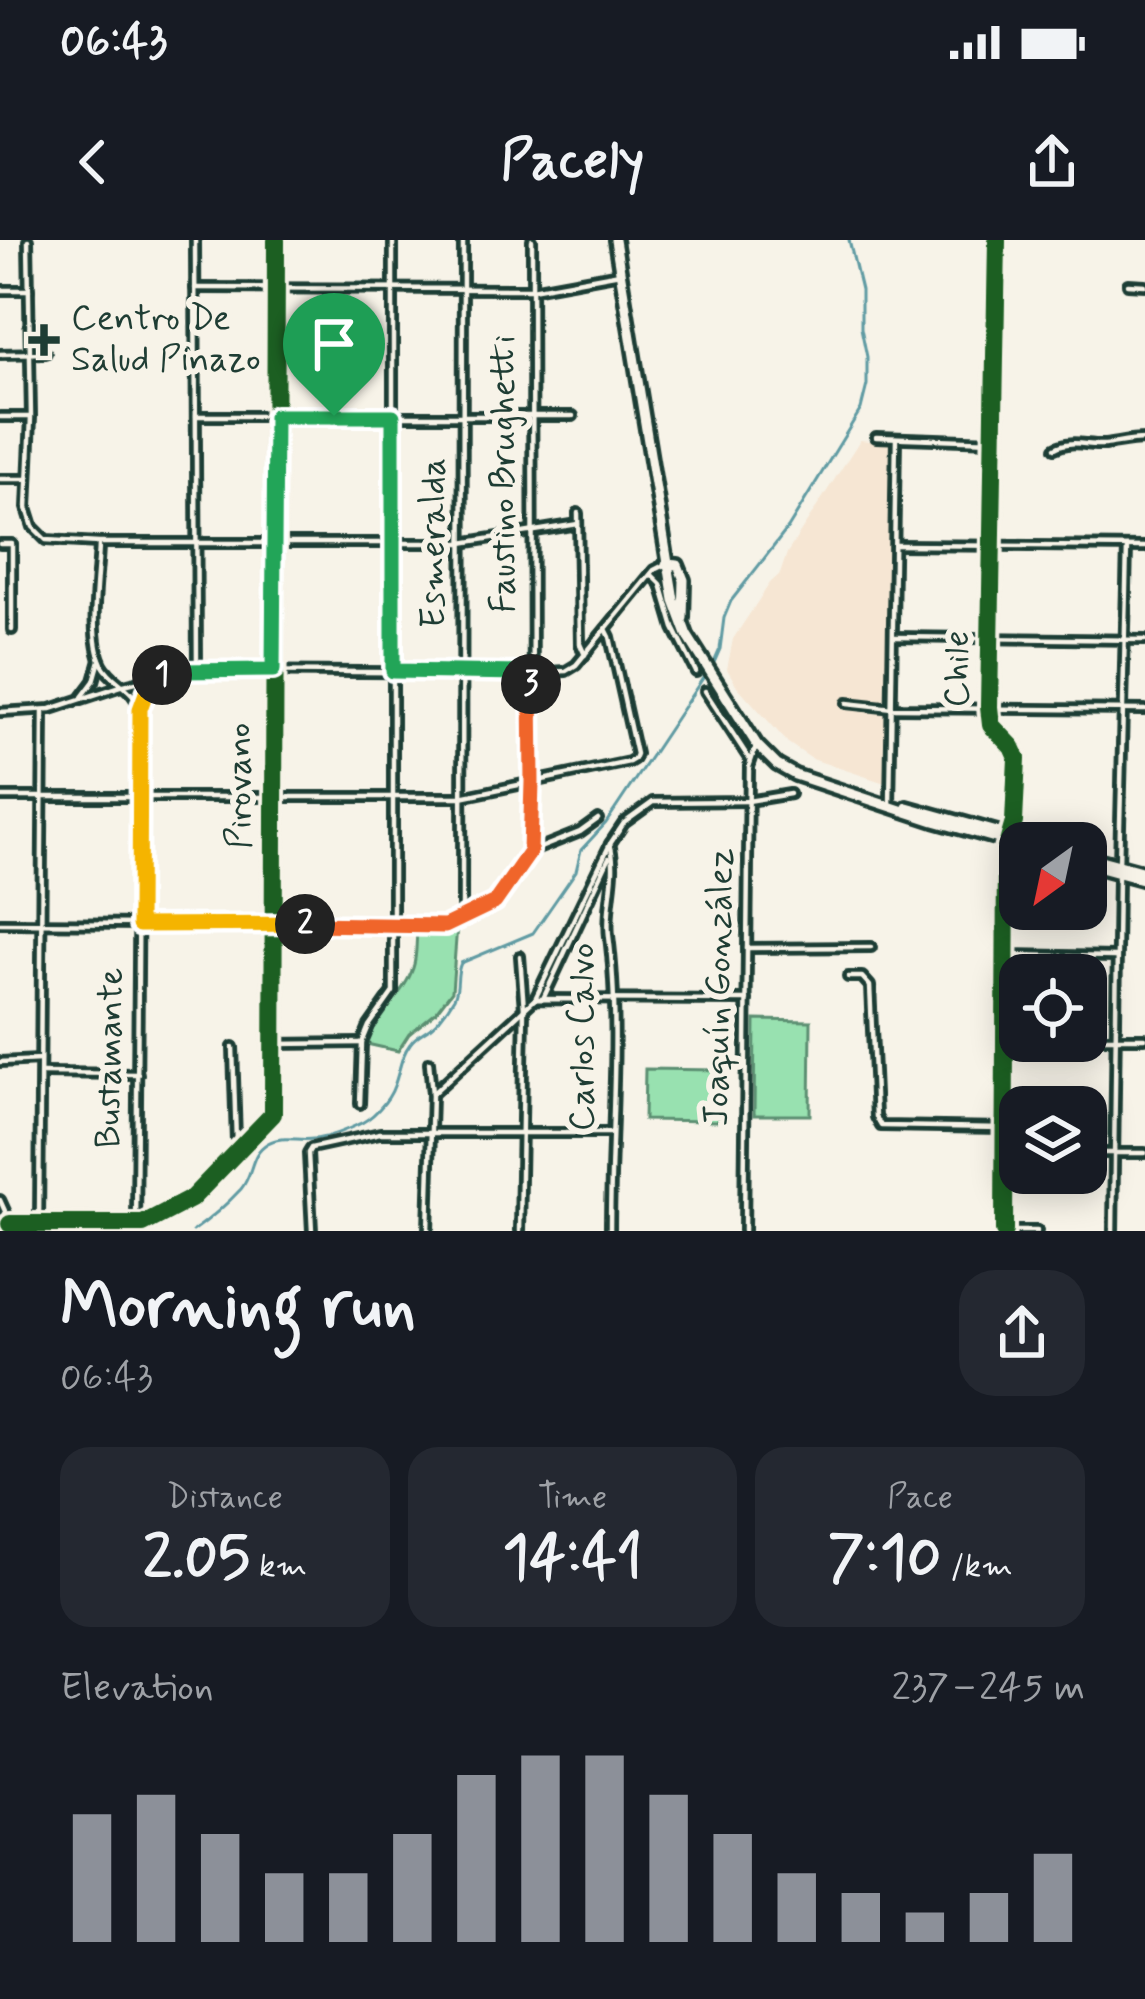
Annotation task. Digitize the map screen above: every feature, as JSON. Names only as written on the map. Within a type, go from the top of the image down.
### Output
[{"type":"main road","points":[[615,240],[666,563],[677,565],[683,573],[683,626],[700,668],[714,678],[757,745],[786,770],[999,836]]},
{"type":"main road","points":[[1107,866],[1145,876]]},
{"type":"street","points":[[28,240],[28,518],[40,536],[58,542],[99,543],[462,543],[578,524]]},
{"type":"street","points":[[195,240],[197,670]]},
{"type":"street","name":"Pirovano","points":[[238,1148],[272,1116],[276,240]]},
{"type":"street","points":[[360,1104],[362,1043],[391,998],[393,240]]},
{"type":"street","name":"Esmeralda","points":[[462,919],[463,240]]},
{"type":"street","name":"Faustino Brughetti","points":[[530,852],[532,240]]},
{"type":"street","name":"Chile","points":[[997,240],[989,707],[991,725],[1016,758],[1014,822]]},
{"type":"street","points":[[196,288],[532,289],[620,274]]},
{"type":"street","points":[[1128,284],[1145,285]]},
{"type":"street","points":[[0,290],[28,290]]},
{"type":"street","points":[[0,354],[46,352]]},
{"type":"street","points":[[196,416],[573,416]]},
{"type":"street","points":[[0,417],[31,417]]},
{"type":"street","points":[[876,437],[994,441]]},
{"type":"street","points":[[890,806],[896,438]]},
{"type":"street","points":[[1055,448],[1063,443],[1145,440]]},
{"type":"street","points":[[0,479],[27,479]]},
{"type":"street","points":[[578,514],[580,644],[585,655]]},
{"type":"street","points":[[99,543],[96,636],[100,660],[138,700],[140,709]]},
{"type":"street","points":[[0,544],[13,544],[11,630]]},
{"type":"street","points":[[895,545],[1145,547]]},
{"type":"street","points":[[1113,1231],[1115,957],[1127,547]]},
{"type":"street","points":[[0,712],[43,710],[158,676],[197,670],[566,671],[666,563]]},
{"type":"street","points":[[651,574],[661,584],[674,628],[700,668]]},
{"type":"street","points":[[0,796],[461,796],[634,759],[623,693],[605,629]]},
{"type":"street","points":[[894,637],[1145,640]]},
{"type":"street","points":[[81,699],[91,688],[100,660]]},
{"type":"street","points":[[140,709],[158,676]]},
{"type":"street","points":[[706,692],[750,760]]},
{"type":"street","points":[[847,703],[893,708],[1145,710]]},
{"type":"street","name":"Bustamante","points":[[136,1228],[140,709]]},
{"type":"street","points":[[39,1223],[43,710]]},
{"type":"street","name":"Joaquín González","points":[[744,1231],[748,802],[750,760],[757,745]]},
{"type":"street","points":[[539,999],[624,823],[653,802],[748,802],[790,794]]},
{"type":"street","points":[[0,922],[445,926],[495,902],[530,852],[580,832],[598,819]]},
{"type":"street","name":"Carlos Calvo","points":[[610,844],[614,1000],[610,1231]]},
{"type":"street","points":[[432,1094],[539,999],[612,852]]},
{"type":"street","points":[[747,948],[871,947]]},
{"type":"street","points":[[520,956],[524,1009],[520,1231]]},
{"type":"street","points":[[1107,957],[1115,957]]},
{"type":"street","points":[[848,977],[862,977],[870,986],[880,1126],[999,1128]]},
{"type":"street","points":[[539,999],[747,1000]]},
{"type":"street","points":[[1107,1038],[1145,1038]]},
{"type":"street","points":[[273,1044],[362,1043]]},
{"type":"street","points":[[0,1200],[12,1228],[39,1223],[136,1228],[186,1203],[238,1148],[233,1047]]},
{"type":"street","points":[[0,1062],[40,1060]]},
{"type":"street","points":[[428,1231],[429,1063]]},
{"type":"street","points":[[40,1073],[138,1074]]},
{"type":"street","points":[[312,1231],[309,1150],[369,1135],[611,1133]]},
{"type":"street","points":[[1107,1153],[1145,1153]]},
{"type":"street","name":"Chile","points":[[1004,1194],[1004,1231]]},
{"type":"street","points":[[1004,1231],[1037,1231]]},
{"type":"shaded area","points":[[860,440],[891,443],[885,783],[812,759],[788,743],[727,669],[733,639],[780,574],[787,553]]},
{"type":"green space","points":[[457,926],[452,991],[436,1012],[409,1034],[398,1051],[367,1044],[413,968],[417,929]]},
{"type":"green space","points":[[755,1020],[811,1021],[810,1115],[754,1115]]},
{"type":"green space","points":[[645,1069],[719,1070],[718,1121],[644,1120]]},
{"type":"waterway","points":[[713,665],[731,601],[788,528],[861,409],[867,357],[861,290],[849,240]]},
{"type":"waterway","points":[[193,1231],[241,1189],[268,1143],[330,1136],[362,1123],[379,1109],[392,1092],[410,1044],[438,1021],[454,998],[461,963],[533,933],[576,871],[581,850],[606,823],[707,672]]},
{"type":"cycle path","points":[[10,1224],[143,1224],[191,1199],[273,1114],[276,240]]},
{"type":"cycle path","points":[[997,240],[989,707],[991,725],[1017,758],[1014,822],[1006,850],[1004,1231]]},
{"type":"place","name":"Centro De Salud Pinazo","points":[[44,340]]},
{"type":"route","points":[[275,416],[334,416],[393,416],[393,671],[531,673],[530,852],[495,902],[445,926],[139,925],[143,700],[158,676],[166,674],[273,670],[275,416]]}]
